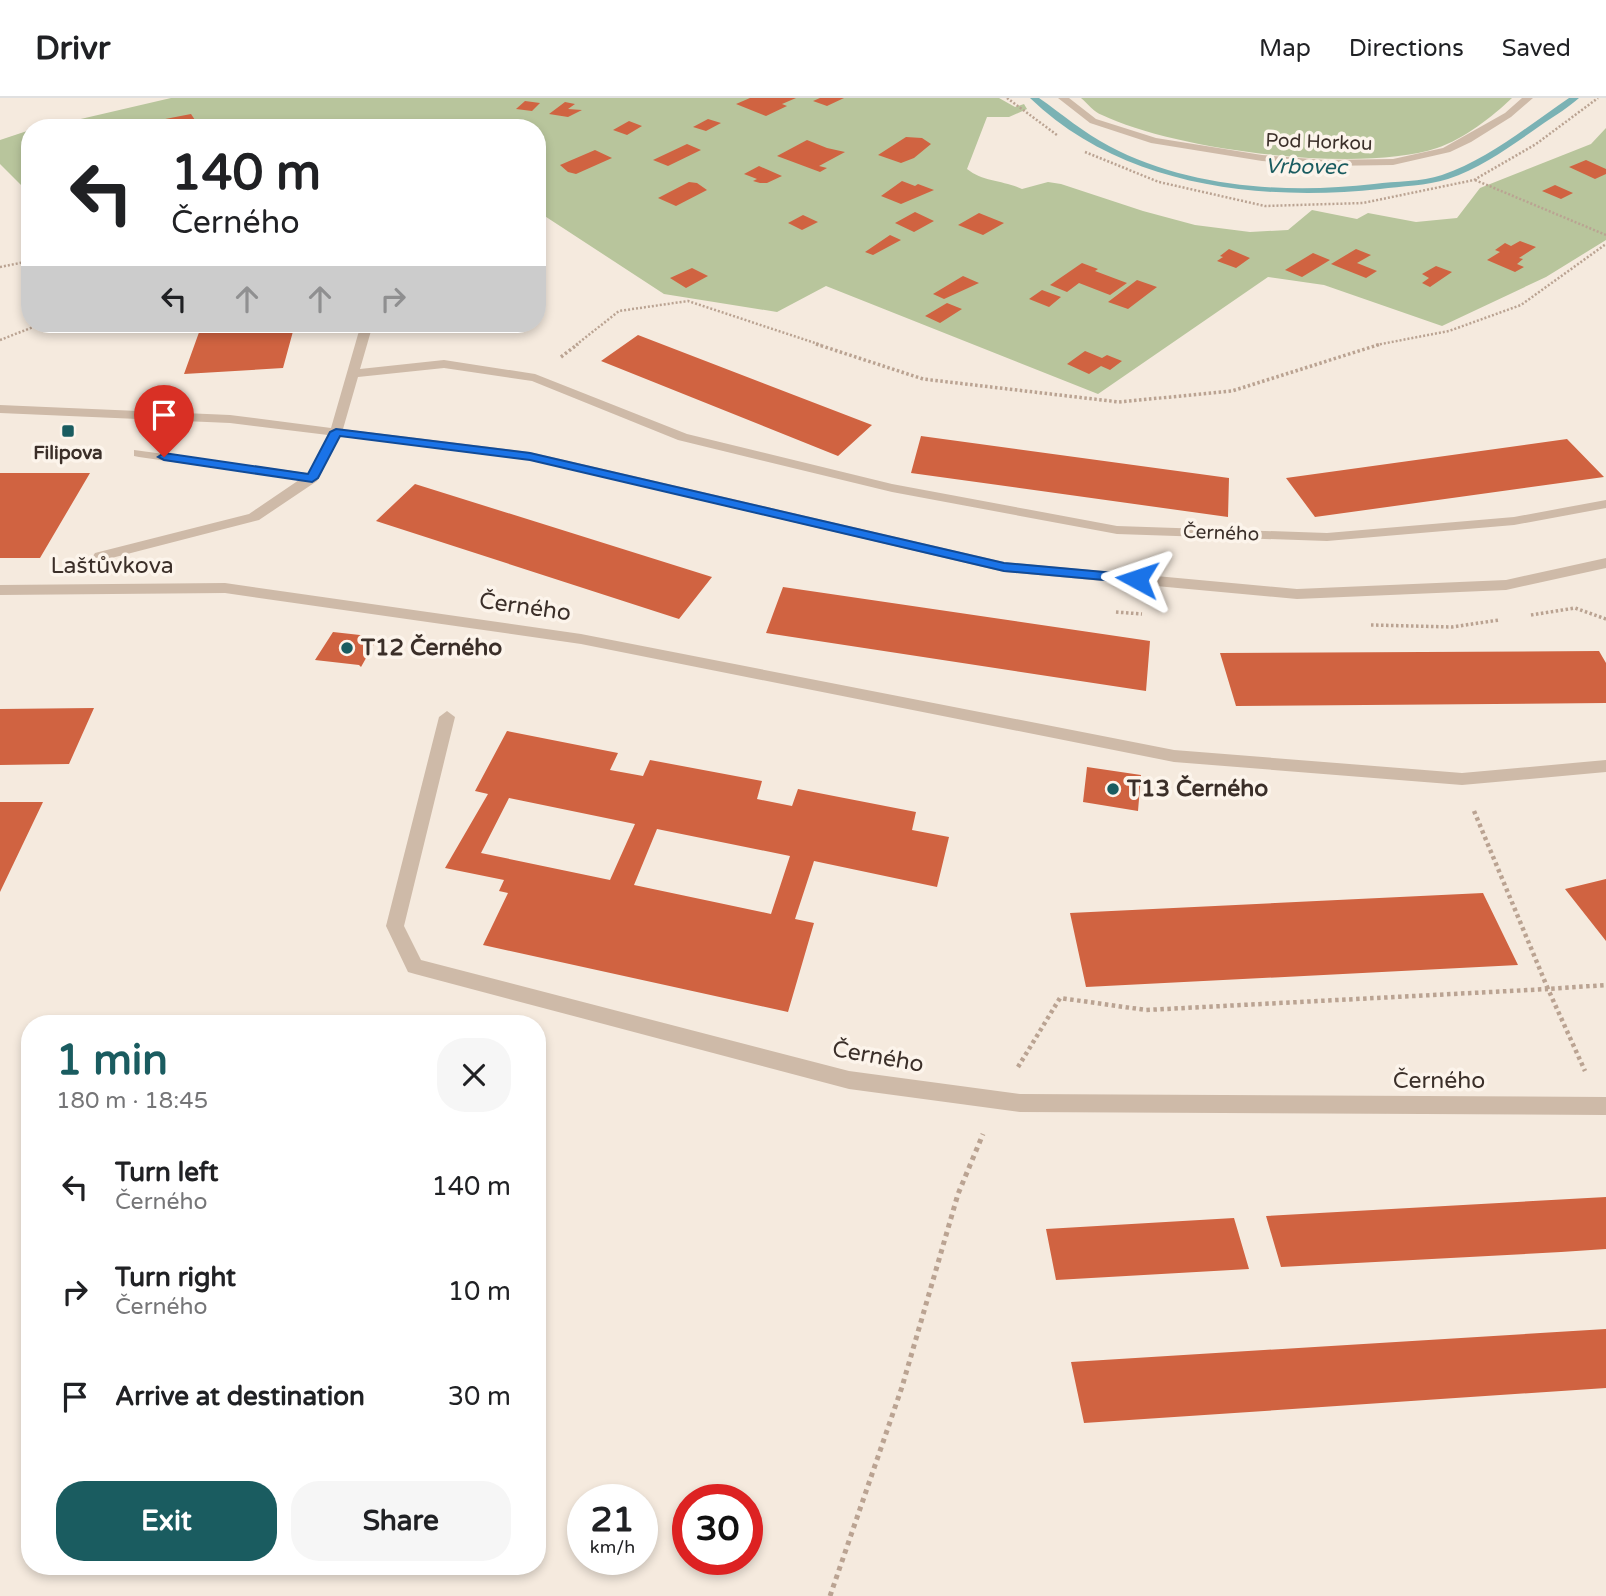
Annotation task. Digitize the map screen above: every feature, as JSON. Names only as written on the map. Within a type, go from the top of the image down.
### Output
[{"type":"street","name":"Pod Horkou","points":[[1063,98],[1093,121],[1154,141],[1249,156],[1325,163],[1394,162],[1446,150],[1468,140],[1508,115],[1528,98]]},
{"type":"street","points":[[100,555],[254,517],[312,478],[336,432],[364,333]]},
{"type":"street","name":"Černého","points":[[352,374],[444,364],[535,378],[683,438],[892,488],[1117,530],[1327,537],[1514,521],[1606,504]]},
{"type":"street","points":[[0,409],[230,419],[530,456],[1004,567],[1297,594],[1506,585],[1606,563]]},
{"type":"street","points":[[139,453],[312,478]]},
{"type":"street","name":"Černého","points":[[225,588],[581,639],[1174,756],[1462,779],[1606,766]]},
{"type":"street","name":"Laštůvkova","points":[[0,590],[225,588]]},
{"type":"street","name":"Černého","points":[[447,717],[395,926],[415,966],[849,1080],[1020,1103],[1603,1106]]},
{"type":"path","points":[[1474,180],[1606,235]]},
{"type":"path","points":[[1360,198],[1363,203]]},
{"type":"path","points":[[535,378],[618,311],[688,301],[923,379],[1119,402],[1232,391],[1389,341],[1449,331],[1521,304],[1606,244]]},
{"type":"path","points":[[0,267],[21,263]]},
{"type":"path","points":[[0,340],[21,332]]},
{"type":"path","points":[[1462,779],[1548,989],[1603,1106]]},
{"type":"path","points":[[830,1596],[902,1387],[958,1194],[998,1100],[1060,998],[1146,1010],[1606,985]]},
{"type":"green space","points":[[171,98],[999,98],[1015,107],[1024,104],[1027,109],[1009,117],[987,117],[967,169],[973,173],[1022,189],[1048,182],[1061,184],[1195,225],[1250,232],[1288,230],[1312,210],[1357,219],[1368,213],[1416,222],[1457,218],[1480,188],[1591,144],[1606,128],[1606,240],[1546,277],[1442,326],[1324,285],[1268,277],[1098,394],[826,286],[777,312],[664,294],[546,217],[546,119],[81,119]]},
{"type":"green space","points":[[1081,98],[1512,98],[1477,127],[1447,144],[1403,155],[1362,159],[1268,154],[1174,139],[1134,128],[1102,115]]},
{"type":"green space","points":[[21,133],[21,185],[0,164],[0,140]]},
{"type":"building","points":[[750,98],[796,98],[782,104],[787,106],[766,116],[736,104]]},
{"type":"building","points":[[820,98],[844,98],[827,106],[813,101]]},
{"type":"building","points":[[525,101],[540,103],[532,111],[516,109]]},
{"type":"building","points":[[565,102],[575,104],[568,109],[582,110],[568,117],[549,114]]},
{"type":"building","points":[[191,114],[194,119],[165,119]]},
{"type":"building","points":[[708,119],[721,123],[706,131],[693,127]]},
{"type":"building","points":[[629,121],[642,126],[627,135],[613,130]]},
{"type":"building","points":[[906,137],[922,138],[931,144],[914,158],[901,163],[878,155]]},
{"type":"building","points":[[807,140],[845,152],[819,166],[827,168],[820,172],[777,156]]},
{"type":"building","points":[[687,144],[701,150],[668,166],[653,160]]},
{"type":"building","points":[[595,150],[612,158],[576,174],[568,172],[560,165]]},
{"type":"building","points":[[1586,160],[1606,169],[1606,174],[1595,179],[1569,167]]},
{"type":"building","points":[[759,166],[782,176],[767,183],[760,183],[744,174]]},
{"type":"building","points":[[902,181],[934,190],[901,204],[881,196]]},
{"type":"building","points":[[689,182],[697,183],[707,190],[676,206],[658,198]]},
{"type":"building","points":[[1555,185],[1573,193],[1561,199],[1542,191]]},
{"type":"building","points":[[915,212],[934,221],[914,232],[895,223]]},
{"type":"building","points":[[979,213],[1004,223],[983,235],[958,225]]},
{"type":"building","points":[[803,215],[818,222],[802,230],[788,223]]},
{"type":"building","points":[[890,235],[901,240],[873,255],[865,252]]},
{"type":"building","points":[[1520,241],[1536,247],[1519,258],[1523,259],[1517,264],[1524,267],[1515,272],[1487,260],[1500,252],[1495,250],[1505,243],[1511,246]]},
{"type":"building","points":[[1229,249],[1250,258],[1236,268],[1217,261]]},
{"type":"building","points":[[1356,249],[1371,255],[1357,263],[1377,271],[1366,278],[1331,264]]},
{"type":"building","points":[[1313,253],[1330,260],[1302,277],[1285,270]]},
{"type":"building","points":[[1082,263],[1127,283],[1110,295],[1079,283],[1067,292],[1050,285]]},
{"type":"building","points":[[1436,266],[1452,272],[1430,287],[1422,283],[1429,278],[1422,274]]},
{"type":"building","points":[[692,268],[708,276],[686,288],[670,278]]},
{"type":"building","points":[[963,276],[979,283],[944,299],[933,294]]},
{"type":"building","points":[[1137,280],[1157,287],[1128,309],[1108,302]]},
{"type":"building","points":[[1042,290],[1061,297],[1049,307],[1029,299]]},
{"type":"building","points":[[947,303],[962,309],[940,323],[925,316]]},
{"type":"building","points":[[199,333],[293,333],[283,368],[184,374]]},
{"type":"building","points":[[638,335],[872,425],[838,456],[601,361]]},
{"type":"building","points":[[1085,351],[1102,358],[1107,355],[1122,361],[1110,370],[1101,366],[1089,374],[1067,364]]},
{"type":"building","points":[[921,436],[1229,478],[1228,517],[911,473]]},
{"type":"building","points":[[1567,439],[1604,477],[1315,517],[1286,478]]},
{"type":"building","points":[[0,473],[90,473],[40,558],[0,558]]},
{"type":"building","points":[[415,484],[712,577],[679,619],[376,521]]},
{"type":"building","points":[[783,587],[1150,641],[1146,691],[766,633]]},
{"type":"building","name":"T12 Černého","points":[[333,632],[378,637],[361,667],[315,660]]},
{"type":"building","points":[[1599,651],[1606,663],[1606,703],[1236,706],[1220,653]]},
{"type":"building","points":[[94,708],[69,764],[0,765],[0,709]]},
{"type":"building","points":[[507,731],[618,753],[610,770],[643,776],[650,760],[762,781],[757,799],[792,806],[798,789],[916,812],[912,830],[949,837],[937,887],[814,861],[795,919],[814,923],[788,1012],[483,945],[508,893],[499,891],[504,880],[445,868],[488,794],[475,791]],"holes":[[[509,798],[635,824],[610,880],[481,853]],[[657,829],[790,856],[771,914],[634,885]]]},
{"type":"building","name":"T13 Černého","points":[[1087,767],[1141,775],[1138,811],[1083,802]]},
{"type":"building","points":[[0,802],[43,802],[0,892]]},
{"type":"building","points":[[1606,879],[1606,941],[1565,889]]},
{"type":"building","points":[[1483,893],[1518,965],[1086,987],[1070,913]]},
{"type":"building","points":[[1606,1197],[1606,1249],[1561,1252],[1281,1267],[1266,1216]]},
{"type":"building","points":[[1234,1218],[1249,1269],[1056,1280],[1046,1229]]},
{"type":"building","points":[[1606,1329],[1606,1388],[1084,1423],[1071,1362]]},
{"type":"waterway","name":"Vrbovec","points":[[1034,98],[1096,142],[1151,167],[1220,184],[1290,190],[1360,188],[1429,181],[1448,176],[1497,151],[1575,98]]},
{"type":"place","name":"Filipova","points":[[68,431]]},
{"type":"place","name":"T12 Černého","points":[[347,648]]},
{"type":"place","name":"T13 Černého","points":[[1113,789]]},
{"type":"route","points":[[164,457],[312,478],[336,432],[475,449],[530,456],[1004,567],[1137,579]]}]
